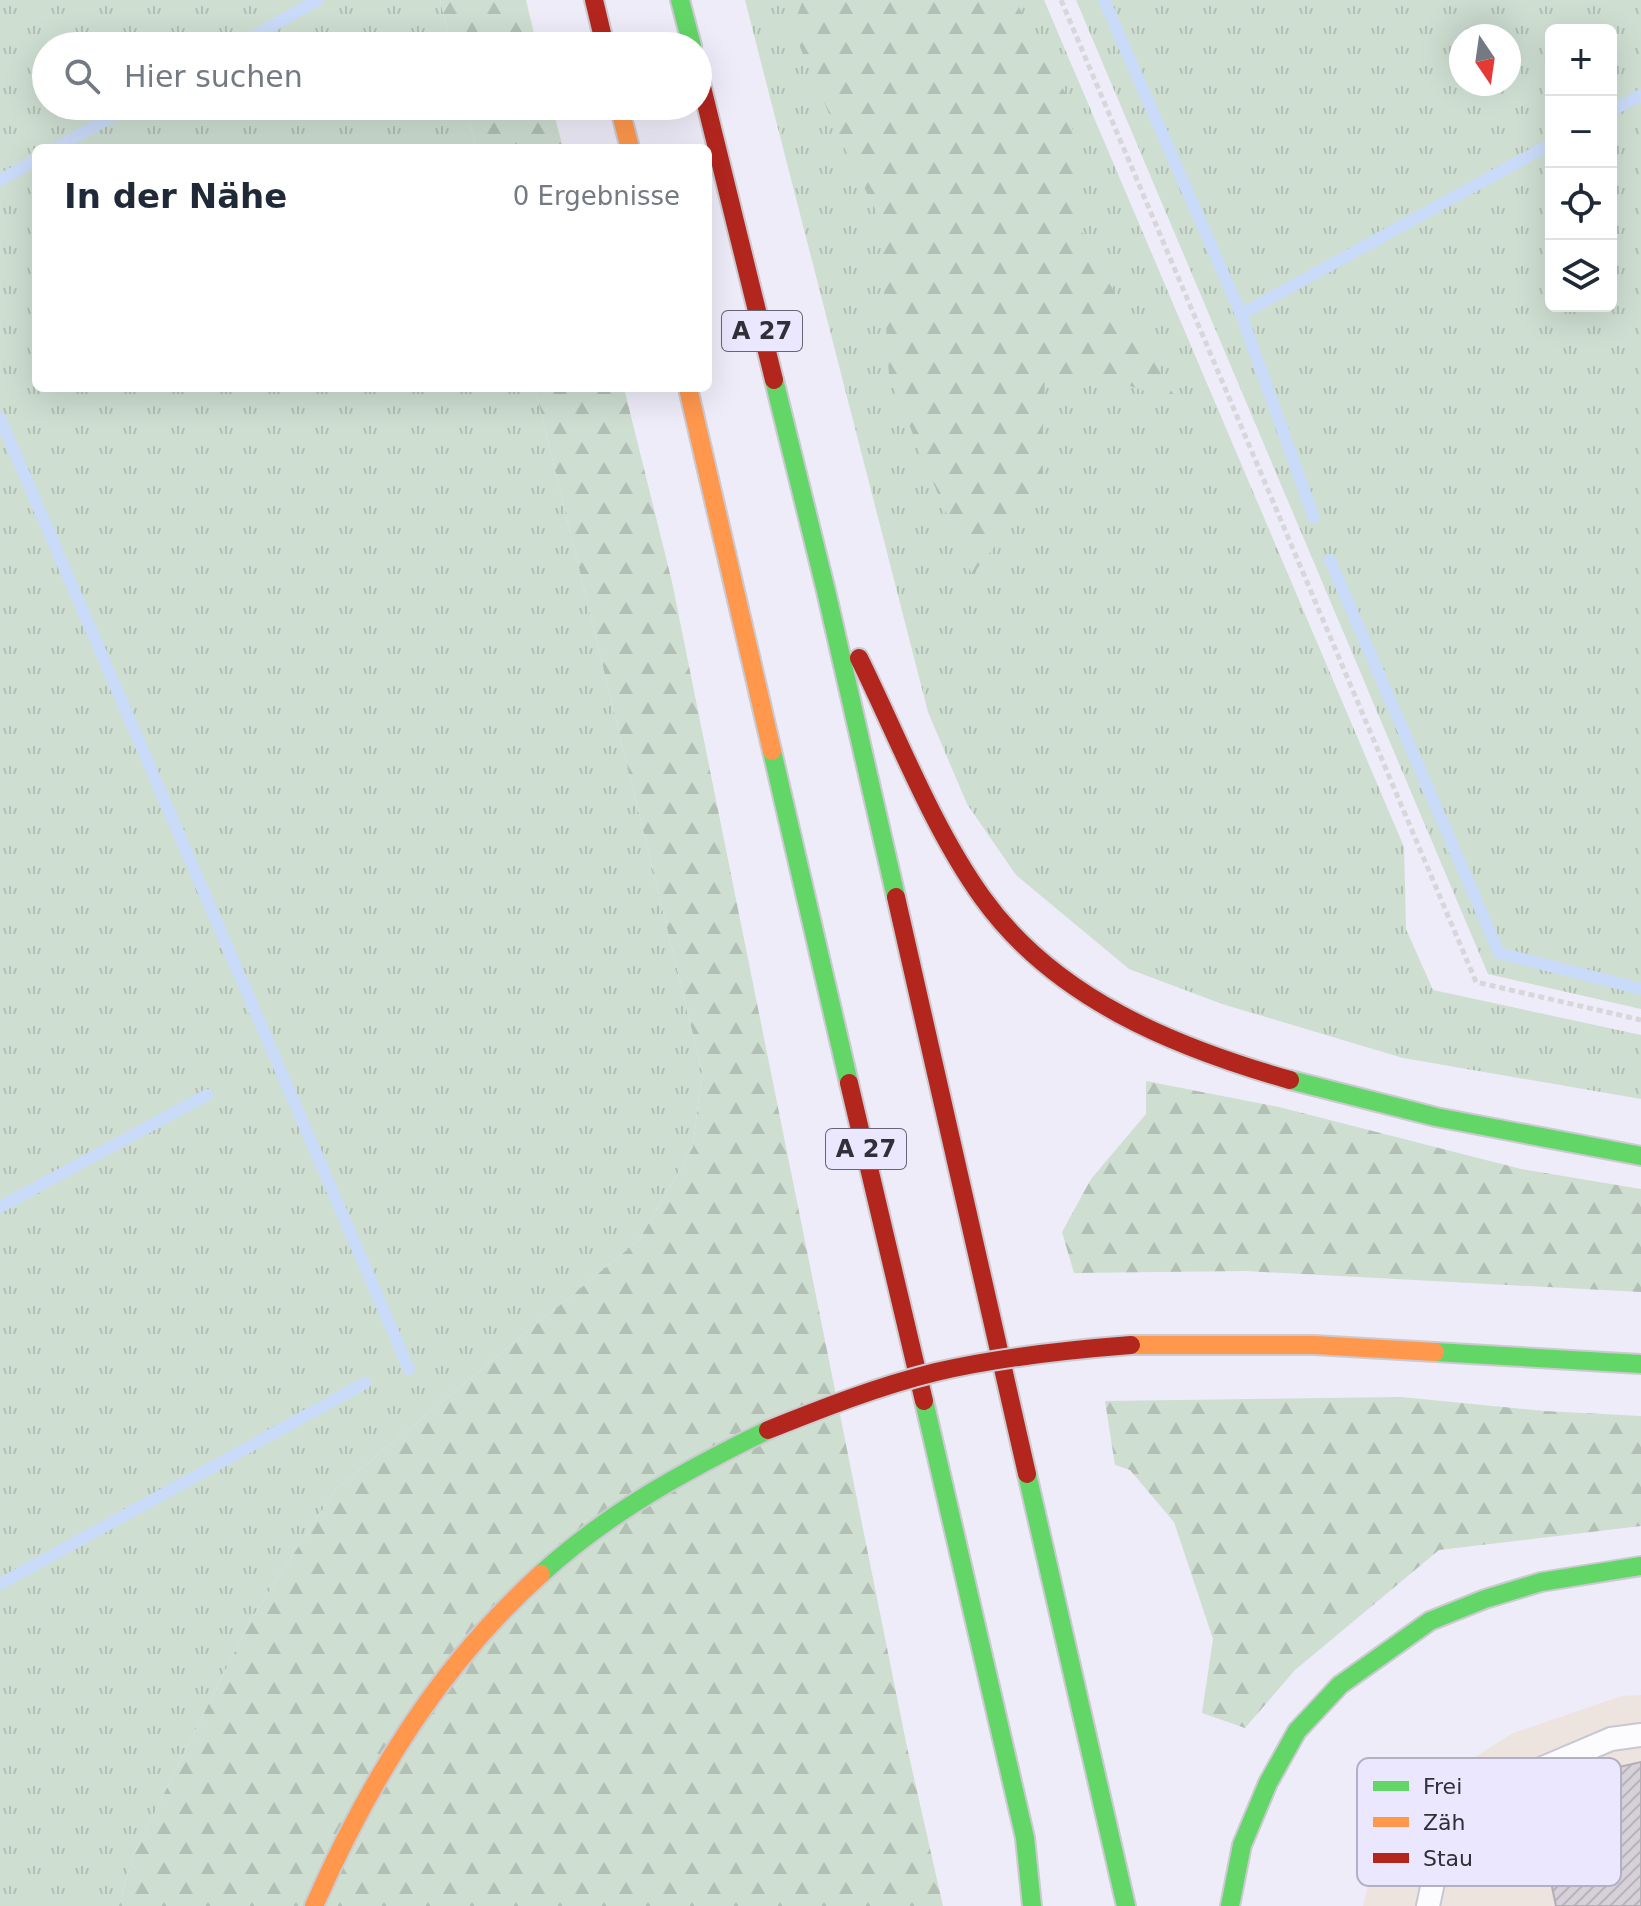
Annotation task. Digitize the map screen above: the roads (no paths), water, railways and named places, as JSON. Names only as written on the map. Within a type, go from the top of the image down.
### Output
[{"type":"highway","points":[[594,0],[602,32]]},
{"type":"highway","points":[[680,0],[688,32]]},
{"type":"highway","points":[[623,120],[629,144]]},
{"type":"highway","name":"A 27","points":[[710,120],[826,591],[1126,1906]]},
{"type":"highway","name":"A 27","points":[[689,392],[1041,1906]]},
{"type":"highway","points":[[826,591],[955,855],[985,901],[1020,943],[1064,979],[1106,1008],[1163,1037],[1304,1085],[1405,1110],[1641,1156]]},
{"type":"highway","points":[[314,1906],[335,1855],[376,1777],[425,1703],[481,1634],[545,1571],[613,1515],[689,1469],[768,1430],[838,1402],[924,1376],[1056,1351],[1131,1345],[1314,1345],[1641,1364]]},
{"type":"highway","points":[[1230,1906],[1242,1845],[1268,1783],[1297,1731],[1340,1685],[1430,1621],[1485,1599],[1541,1582],[1641,1566]]},
{"type":"highway","points":[[1025,1838],[1032,1906]]},
{"type":"lane","points":[[1566,1758],[1611,1739],[1641,1735]]},
{"type":"lane","points":[[1428,1906],[1432,1886]]},
{"type":"waterway","points":[[262,32],[318,0]]},
{"type":"waterway","points":[[1104,0],[1241,314],[1545,147]]},
{"type":"waterway","points":[[1617,108],[1641,95]]},
{"type":"waterway","points":[[63,144],[106,120]]},
{"type":"waterway","points":[[0,180],[32,162]]},
{"type":"waterway","points":[[1241,314],[1314,518]]},
{"type":"waterway","points":[[0,418],[409,1369]]},
{"type":"waterway","points":[[1330,560],[1499,953],[1641,989]]},
{"type":"waterway","points":[[0,1207],[207,1095]]},
{"type":"waterway","points":[[0,1584],[365,1383]]}]
